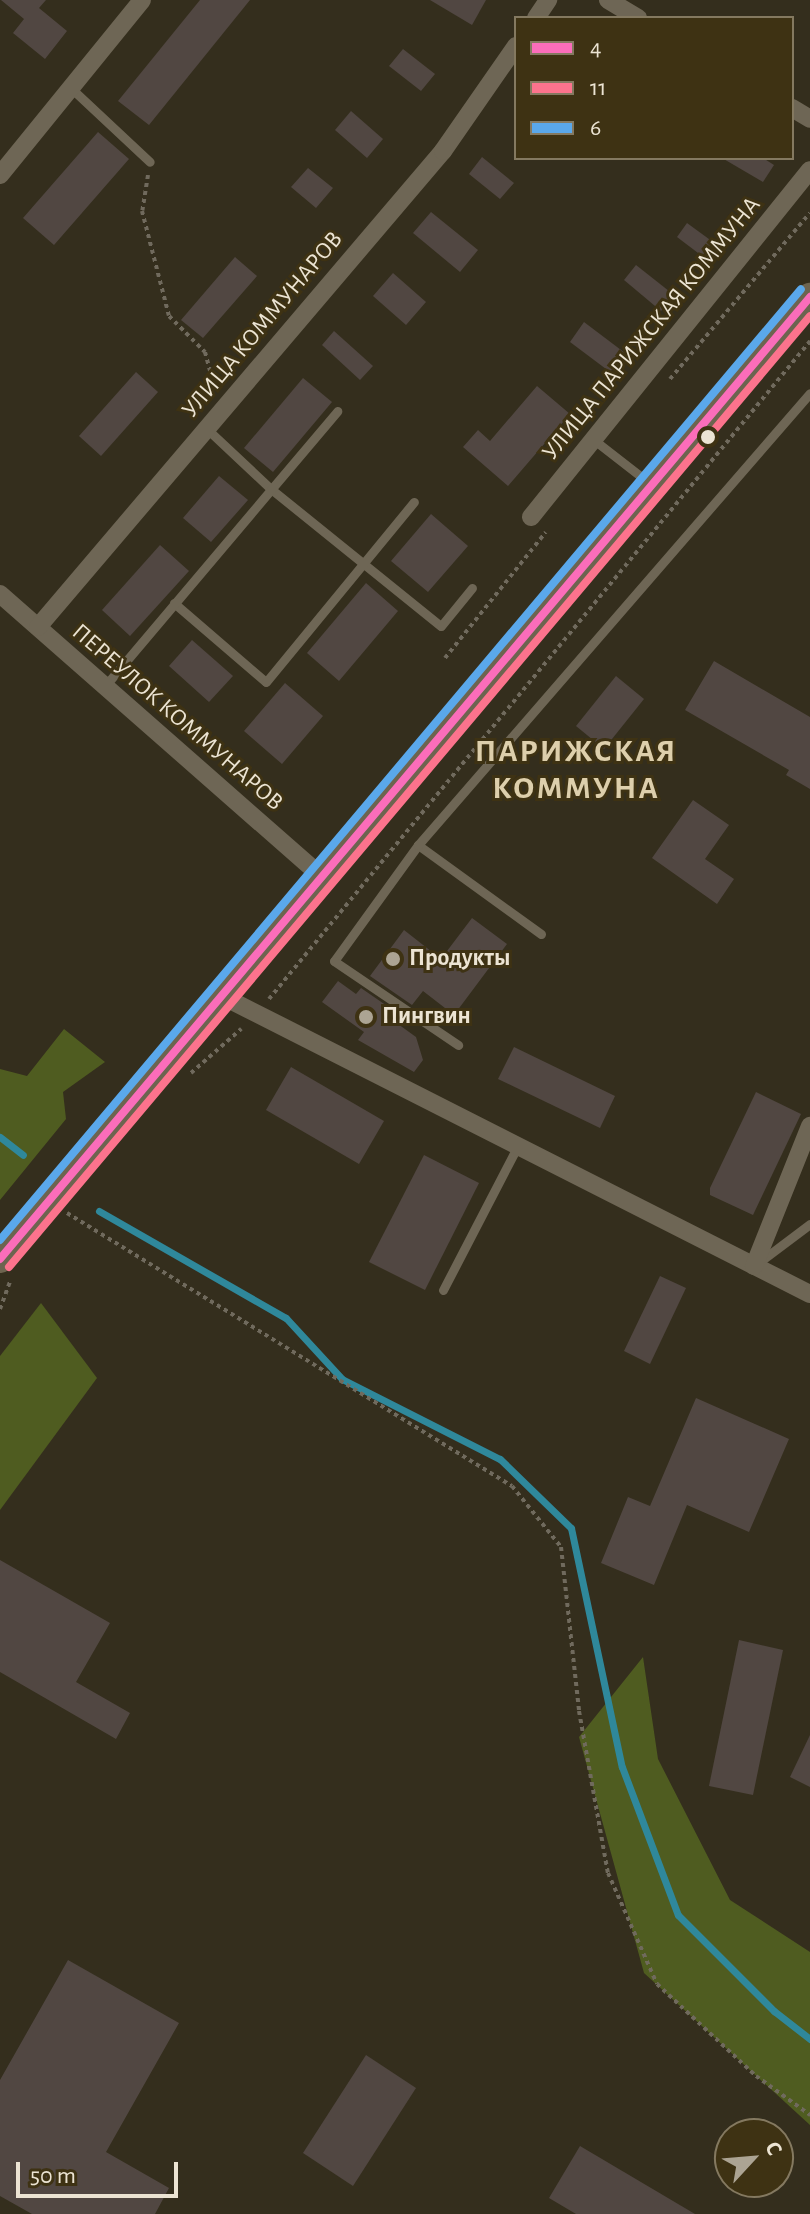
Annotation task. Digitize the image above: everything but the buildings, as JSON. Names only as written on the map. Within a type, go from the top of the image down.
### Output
[{"type":"main road","points":[[6,1266],[60,1209],[222,996],[810,297]]},
{"type":"street","points":[[0,175],[73,90],[142,0]]},
{"type":"street","points":[[608,0],[635,16]]},
{"type":"street","name":"УЛИЦА КОММУНАРОВ","points":[[38,627],[443,151],[514,49]]},
{"type":"street","name":"УЛИЦА ПАРИЖСКАЯ КОММУНА","points":[[531,517],[810,170]]},
{"type":"street","name":"ПЕРЕУЛОК КОММУНАРОВ","points":[[0,594],[323,878]]},
{"type":"street","points":[[222,996],[810,1294]]},
{"type":"street","points":[[754,1266],[810,1126]]},
{"type":"lane","points":[[73,90],[150,162]]},
{"type":"lane","points":[[458,1045],[334,961],[418,845],[810,393]]},
{"type":"lane","points":[[105,686],[337,411]]},
{"type":"lane","points":[[207,428],[271,489],[441,626],[472,588]]},
{"type":"lane","points":[[594,440],[654,486]]},
{"type":"lane","points":[[174,603],[266,682],[414,502]]},
{"type":"lane","points":[[418,845],[541,934]]},
{"type":"lane","points":[[443,1290],[517,1147]]},
{"type":"lane","points":[[754,1266],[810,1224]]},
{"type":"path","points":[[150,162],[142,211],[169,316],[205,352],[221,411]]},
{"type":"path","points":[[667,383],[810,213]]},
{"type":"path","points":[[187,1077],[257,1014],[810,341]]},
{"type":"path","points":[[445,658],[550,527]]},
{"type":"path","points":[[60,1209],[512,1486],[561,1547],[579,1711],[608,1873],[657,1984],[756,2076],[810,2115]]},
{"type":"path","points":[[0,1309],[6,1266]]},
{"type":"green space","points":[[64,1029],[105,1062],[63,1092],[66,1119],[0,1200],[0,1069],[27,1076]]},
{"type":"green space","points":[[41,1303],[97,1378],[0,1510],[0,1356]]},
{"type":"green space","points":[[643,1657],[658,1759],[730,1900],[810,1952],[810,2125],[644,1973],[579,1737]]},
{"type":"waterway","points":[[0,1137],[23,1155]]},
{"type":"waterway","points":[[99,1211],[286,1318],[342,1379],[500,1459],[571,1528],[622,1767],[678,1915],[774,2011],[810,2039]]},
{"type":"transit line","name":"6","points":[[0,1240],[801,289]]},
{"type":"transit line","name":"4","points":[[0,1259],[810,297]]},
{"type":"transit line","name":"11","points":[[9,1267],[810,316]]},
{"type":"place","name":"Продукты","points":[[393,959]]},
{"type":"place","name":"Пингвин","points":[[366,1017]]},
{"type":"district","name":"ПАРИЖСКАЯ КОММУНА","points":[[576,770]]}]
